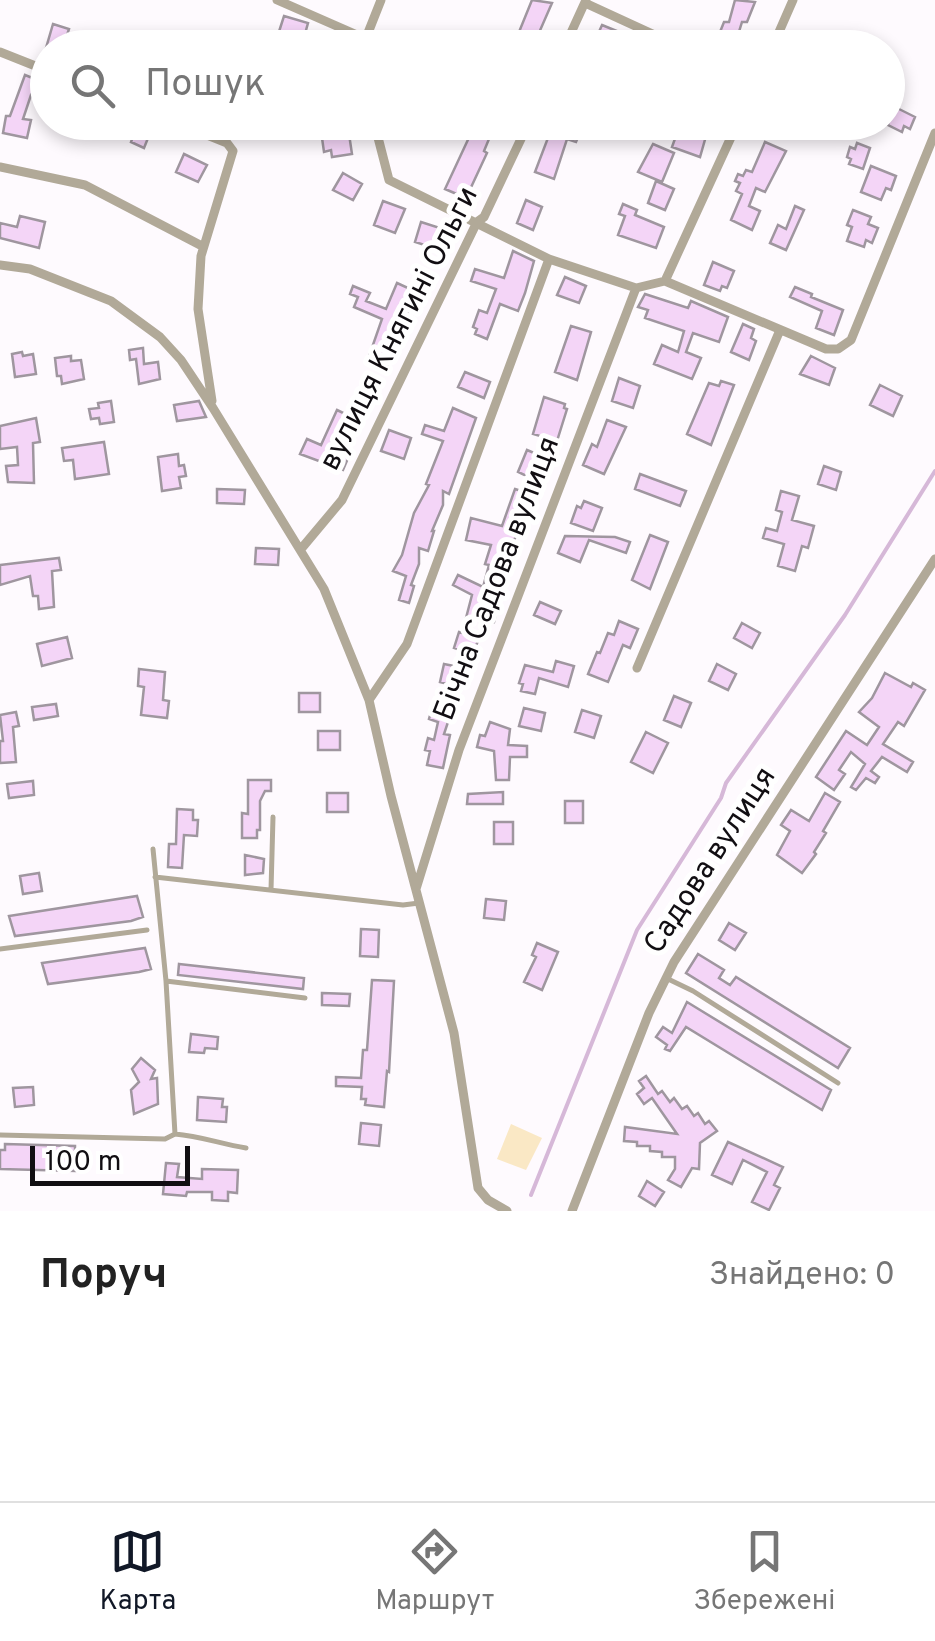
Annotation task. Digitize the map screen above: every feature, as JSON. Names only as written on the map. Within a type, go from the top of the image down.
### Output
[{"type":"street","points":[[277,0],[337,30]]},
{"type":"street","points":[[368,30],[380,0]]},
{"type":"street","points":[[780,30],[792,0]]},
{"type":"street","points":[[572,30],[586,1],[646,30]]},
{"type":"street","points":[[0,52],[30,64]]},
{"type":"street","points":[[379,140],[389,180],[549,259],[636,288],[665,281],[826,349],[838,349],[851,340],[935,133]]},
{"type":"street","points":[[213,408],[198,309],[202,246],[233,152],[219,140]]},
{"type":"street","name":"вулиця Княгині Ольги","points":[[300,549],[342,500],[476,222],[484,217],[520,140]]},
{"type":"street","points":[[665,281],[730,140]]},
{"type":"street","points":[[0,167],[85,186],[202,246]]},
{"type":"street","points":[[369,700],[407,644],[549,259]]},
{"type":"street","points":[[0,265],[41,272],[112,301],[139,319],[181,360],[324,589],[369,700],[454,1033],[478,1188],[488,1200],[508,1211]]},
{"type":"street","name":"Бічна Садова вулиця","points":[[416,892],[459,750],[636,288]]},
{"type":"street","points":[[637,668],[780,330]]},
{"type":"street","name":"Садова вулиця","points":[[572,1211],[649,1012],[666,978],[935,559]]},
{"type":"lane","points":[[271,890],[273,817]]},
{"type":"lane","points":[[152,849],[166,981],[175,1134]]},
{"type":"lane","points":[[156,877],[404,905],[419,903]]},
{"type":"lane","points":[[0,950],[147,930]]},
{"type":"lane","points":[[666,978],[838,1083]]},
{"type":"lane","points":[[166,981],[305,998]]},
{"type":"lane","points":[[0,1135],[165,1139],[175,1134],[202,1136],[246,1148]]},
{"type":"shaded area","points":[[511,1124],[542,1138],[526,1170],[497,1159]]},
{"type":"building","points":[[532,0],[552,3],[540,30],[520,30]]},
{"type":"building","points":[[735,0],[755,2],[740,30],[721,30],[724,22],[729,22]]},
{"type":"building","points":[[284,16],[308,23],[306,30],[280,30]]},
{"type":"building","points":[[25,75],[30,77],[30,98],[23,119],[30,120],[27,138],[3,133],[6,116],[10,116]]},
{"type":"building","points":[[905,112],[915,117],[910,129],[905,126]]},
{"type":"building","points":[[132,140],[147,140],[144,148]]},
{"type":"building","points":[[322,140],[350,140],[352,154],[332,157],[331,150],[324,152]]},
{"type":"building","points":[[468,140],[489,140],[484,151],[487,153],[466,198],[445,189]]},
{"type":"building","points":[[547,140],[567,140],[554,179],[535,172]]},
{"type":"building","points":[[675,140],[705,140],[700,157],[672,147]]},
{"type":"building","points":[[765,142],[786,151],[765,192],[756,188],[749,206],[760,211],[752,230],[731,220],[742,194],[736,191],[740,183],[735,181],[738,174],[752,172]]},
{"type":"building","points":[[857,143],[870,148],[863,169],[849,164],[851,159],[847,157],[850,147],[855,149]]},
{"type":"building","points":[[653,144],[674,153],[662,182],[638,172]]},
{"type":"building","points":[[184,154],[207,165],[198,182],[176,172]]},
{"type":"building","points":[[871,166],[896,176],[891,190],[886,188],[881,200],[861,192]]},
{"type":"building","points":[[343,173],[362,184],[353,200],[333,190]]},
{"type":"building","points":[[656,181],[674,189],[665,210],[648,203]]},
{"type":"building","points":[[526,200],[542,207],[533,230],[517,223]]},
{"type":"building","points":[[383,201],[405,209],[395,233],[374,225]]},
{"type":"building","points":[[623,204],[637,210],[635,215],[664,227],[656,248],[618,235],[625,216],[619,214]]},
{"type":"building","points":[[795,206],[804,210],[786,250],[770,243],[778,225],[786,229]]},
{"type":"building","points":[[853,210],[871,217],[868,224],[878,228],[872,243],[866,240],[864,247],[847,241],[852,227],[847,225]]},
{"type":"building","points":[[20,216],[45,222],[39,248],[0,238],[0,223],[17,227]]},
{"type":"building","points":[[421,222],[443,229],[437,249],[415,242]]},
{"type":"building","points":[[513,251],[534,261],[525,293],[518,311],[500,304],[487,339],[475,334],[477,329],[473,327],[479,310],[487,313],[496,289],[471,281],[475,269],[504,278]]},
{"type":"building","points":[[713,262],[734,271],[727,288],[722,286],[720,291],[704,285]]},
{"type":"building","points":[[565,277],[586,286],[579,303],[557,295]]},
{"type":"building","points":[[397,283],[419,293],[386,370],[367,362],[382,319],[354,307],[358,297],[350,294],[353,286],[370,293],[366,301],[386,309]]},
{"type":"building","points":[[795,287],[843,310],[834,335],[816,328],[822,311],[790,297]]},
{"type":"building","points":[[645,294],[688,308],[691,301],[728,317],[719,342],[693,333],[686,352],[701,358],[692,379],[654,364],[662,345],[678,352],[684,331],[645,318],[648,310],[638,307]]},
{"type":"building","points":[[743,324],[754,329],[751,338],[756,341],[749,360],[731,352]]},
{"type":"building","points":[[571,326],[591,332],[577,380],[555,372]]},
{"type":"building","points":[[143,348],[144,364],[158,362],[160,379],[139,384],[136,359],[130,360],[129,350]]},
{"type":"building","points":[[22,352],[23,356],[33,354],[36,374],[15,377],[12,354]]},
{"type":"building","points":[[71,356],[71,361],[81,360],[84,379],[62,384],[55,358]]},
{"type":"building","points":[[811,356],[835,368],[829,385],[800,374]]},
{"type":"building","points":[[465,372],[490,382],[484,398],[458,387]]},
{"type":"building","points":[[619,378],[640,386],[633,408],[612,401]]},
{"type":"building","points":[[721,381],[734,385],[711,445],[687,434],[709,383],[719,386]]},
{"type":"building","points":[[880,385],[902,396],[893,416],[870,405]]},
{"type":"building","points":[[544,397],[565,404],[567,409],[557,441],[533,434]]},
{"type":"building","points":[[111,401],[114,422],[100,424],[99,418],[91,419],[89,409]]},
{"type":"building","points":[[199,401],[206,417],[177,421],[174,405]]},
{"type":"building","points":[[453,408],[476,418],[449,494],[443,491],[443,505],[428,551],[419,548],[409,603],[399,600],[406,576],[393,571],[443,441],[422,434],[425,425],[444,431]]},
{"type":"building","points":[[337,410],[362,422],[357,432],[350,430],[340,452],[349,456],[343,470],[300,454],[307,439],[321,445]]},
{"type":"building","points":[[36,418],[40,442],[33,443],[34,483],[8,482],[6,466],[18,465],[17,447],[0,449],[0,426]]},
{"type":"building","points":[[607,420],[626,427],[604,474],[583,465],[592,444],[597,447]]},
{"type":"building","points":[[389,430],[411,438],[404,459],[381,451]]},
{"type":"building","points":[[104,442],[109,474],[75,479],[73,460],[64,461],[62,448]]},
{"type":"building","points":[[527,450],[546,458],[537,481],[518,472]]},
{"type":"building","points":[[178,454],[179,466],[184,465],[186,476],[179,477],[181,488],[162,491],[158,457]]},
{"type":"building","points":[[824,466],[841,472],[836,490],[818,484]]},
{"type":"building","points":[[640,474],[686,491],[680,506],[635,489]]},
{"type":"building","points":[[217,489],[245,490],[244,504],[217,503]]},
{"type":"building","points":[[515,489],[531,494],[502,574],[508,575],[503,593],[493,591],[489,607],[497,610],[494,622],[466,618],[472,595],[453,585],[458,575],[483,587],[491,545],[466,540],[471,518],[502,526]]},
{"type":"building","points":[[781,491],[799,496],[792,520],[814,526],[808,548],[802,546],[795,571],[778,566],[784,544],[763,538],[766,528],[777,531],[782,512],[776,510]]},
{"type":"building","points":[[584,501],[602,508],[593,531],[571,523],[577,506],[581,508]]},
{"type":"building","points":[[650,535],[668,542],[650,589],[632,580]]},
{"type":"building","points":[[565,536],[615,537],[630,542],[626,553],[589,540],[580,562],[558,553]]},
{"type":"building","points":[[256,548],[279,549],[278,565],[255,564]]},
{"type":"building","points":[[59,558],[61,570],[52,571],[54,607],[39,609],[30,576],[0,585],[0,565]]},
{"type":"building","points":[[540,602],[561,611],[555,624],[534,615]]},
{"type":"building","points":[[619,621],[638,629],[630,648],[623,645],[608,682],[588,674],[608,633],[614,635]]},
{"type":"building","points":[[742,623],[760,633],[752,648],[734,638]]},
{"type":"building","points":[[459,632],[479,638],[473,654],[454,648]]},
{"type":"building","points":[[67,637],[72,658],[42,666],[37,644]]},
{"type":"building","points":[[556,661],[574,666],[568,687],[539,678],[535,694],[521,691],[523,684],[519,683],[525,665],[553,672]]},
{"type":"building","points":[[444,664],[464,668],[460,687],[440,682]]},
{"type":"building","points":[[717,664],[736,674],[728,690],[709,681]]},
{"type":"building","points":[[139,669],[165,672],[163,700],[169,701],[167,718],[141,715],[144,687],[138,686]]},
{"type":"building","points":[[885,673],[925,690],[904,726],[898,722],[883,744],[913,762],[907,772],[882,757],[871,771],[879,777],[875,783],[866,778],[856,790],[851,787],[865,764],[851,752],[839,770],[845,774],[834,790],[816,777],[846,731],[867,745],[879,727],[859,712],[872,698]]},
{"type":"building","points":[[299,693],[320,693],[320,712],[299,712]]},
{"type":"building","points":[[674,696],[691,703],[681,727],[664,720]]},
{"type":"building","points":[[435,698],[454,704],[444,734],[450,735],[443,768],[427,765],[430,751],[425,750],[428,738],[434,740],[438,722],[429,719]]},
{"type":"building","points":[[56,704],[58,716],[34,720],[32,707]]},
{"type":"building","points":[[524,708],[545,713],[541,731],[519,726]]},
{"type":"building","points":[[582,710],[601,716],[594,738],[575,732]]},
{"type":"building","points":[[16,712],[16,762],[0,763],[0,715]]},
{"type":"building","points":[[490,722],[510,729],[508,745],[527,746],[527,757],[510,757],[509,780],[496,780],[494,751],[477,747]]},
{"type":"building","points":[[318,731],[340,731],[340,750],[318,750]]},
{"type":"building","points":[[646,732],[668,743],[653,773],[631,762]]},
{"type":"building","points":[[248,780],[271,780],[271,791],[265,791],[260,801],[257,838],[242,838],[242,813],[248,814]]},
{"type":"building","points":[[33,781],[34,795],[9,798],[7,784]]},
{"type":"building","points":[[503,792],[503,804],[467,804],[468,794]]},
{"type":"building","points":[[327,793],[348,793],[348,812],[327,812]]},
{"type":"building","points":[[825,793],[840,802],[823,831],[826,833],[816,854],[802,873],[777,855],[790,831],[781,825],[791,810],[809,821]]},
{"type":"building","points":[[565,801],[583,801],[583,823],[565,823]]},
{"type":"building","points":[[177,809],[193,810],[193,820],[198,820],[197,836],[184,835],[182,868],[168,867],[169,844],[176,844]]},
{"type":"building","points":[[494,822],[513,822],[513,844],[494,844]]},
{"type":"building","points":[[245,855],[264,859],[263,873],[245,875]]},
{"type":"building","points":[[39,873],[42,891],[23,894],[20,876]]},
{"type":"building","points":[[137,896],[143,917],[131,921],[15,936],[9,916]]},
{"type":"building","points":[[486,899],[506,901],[504,920],[484,918]]},
{"type":"building","points":[[729,923],[746,933],[735,950],[719,940]]},
{"type":"building","points":[[361,929],[379,930],[378,957],[360,956]]},
{"type":"building","points":[[537,943],[558,952],[542,990],[524,982],[536,957],[532,955]]},
{"type":"building","points":[[145,948],[151,969],[139,972],[48,984],[42,963]]},
{"type":"building","points":[[698,954],[724,970],[719,978],[730,985],[736,977],[850,1048],[838,1068],[686,973]]},
{"type":"building","points":[[179,964],[304,978],[303,989],[178,975]]},
{"type":"building","points":[[372,980],[394,981],[384,1107],[365,1105],[362,1087],[336,1086],[336,1077],[361,1078]]},
{"type":"building","points":[[322,993],[350,994],[349,1006],[322,1005]]},
{"type":"building","points":[[687,1002],[831,1090],[822,1110],[686,1027],[670,1051],[665,1049],[667,1045],[656,1037],[663,1027],[672,1033]]},
{"type":"building","points":[[191,1034],[218,1037],[217,1049],[189,1052]]},
{"type":"building","points":[[141,1058],[155,1070],[151,1079],[157,1078],[158,1104],[134,1114],[131,1090],[139,1082],[132,1069]]},
{"type":"building","points":[[646,1076],[658,1094],[662,1091],[670,1102],[674,1098],[682,1109],[687,1106],[694,1116],[698,1113],[705,1124],[709,1121],[717,1131],[700,1143],[699,1169],[692,1168],[681,1187],[668,1180],[675,1169],[675,1157],[662,1157],[662,1152],[650,1151],[650,1146],[624,1141],[625,1127],[677,1134],[652,1098],[644,1104],[637,1094],[644,1088],[639,1081]]},
{"type":"building","points":[[33,1087],[34,1105],[15,1107],[13,1088]]},
{"type":"building","points":[[198,1097],[223,1099],[226,1122],[197,1120]]},
{"type":"building","points":[[361,1123],[381,1125],[379,1146],[359,1144]]},
{"type":"building","points":[[728,1142],[783,1167],[774,1185],[780,1188],[769,1210],[752,1202],[767,1172],[743,1160],[732,1184],[712,1175]]},
{"type":"building","points":[[5,1144],[75,1146],[75,1171],[0,1169],[0,1150],[5,1150]]},
{"type":"building","points":[[166,1163],[179,1164],[177,1177],[202,1179],[202,1169],[238,1170],[237,1193],[228,1192],[228,1201],[212,1200],[212,1192],[163,1194]]},
{"type":"building","points":[[647,1181],[664,1192],[655,1206],[639,1196]]},
{"type":"waterway","points":[[531,1195],[637,930],[721,798],[726,783],[845,615],[935,471]]}]
